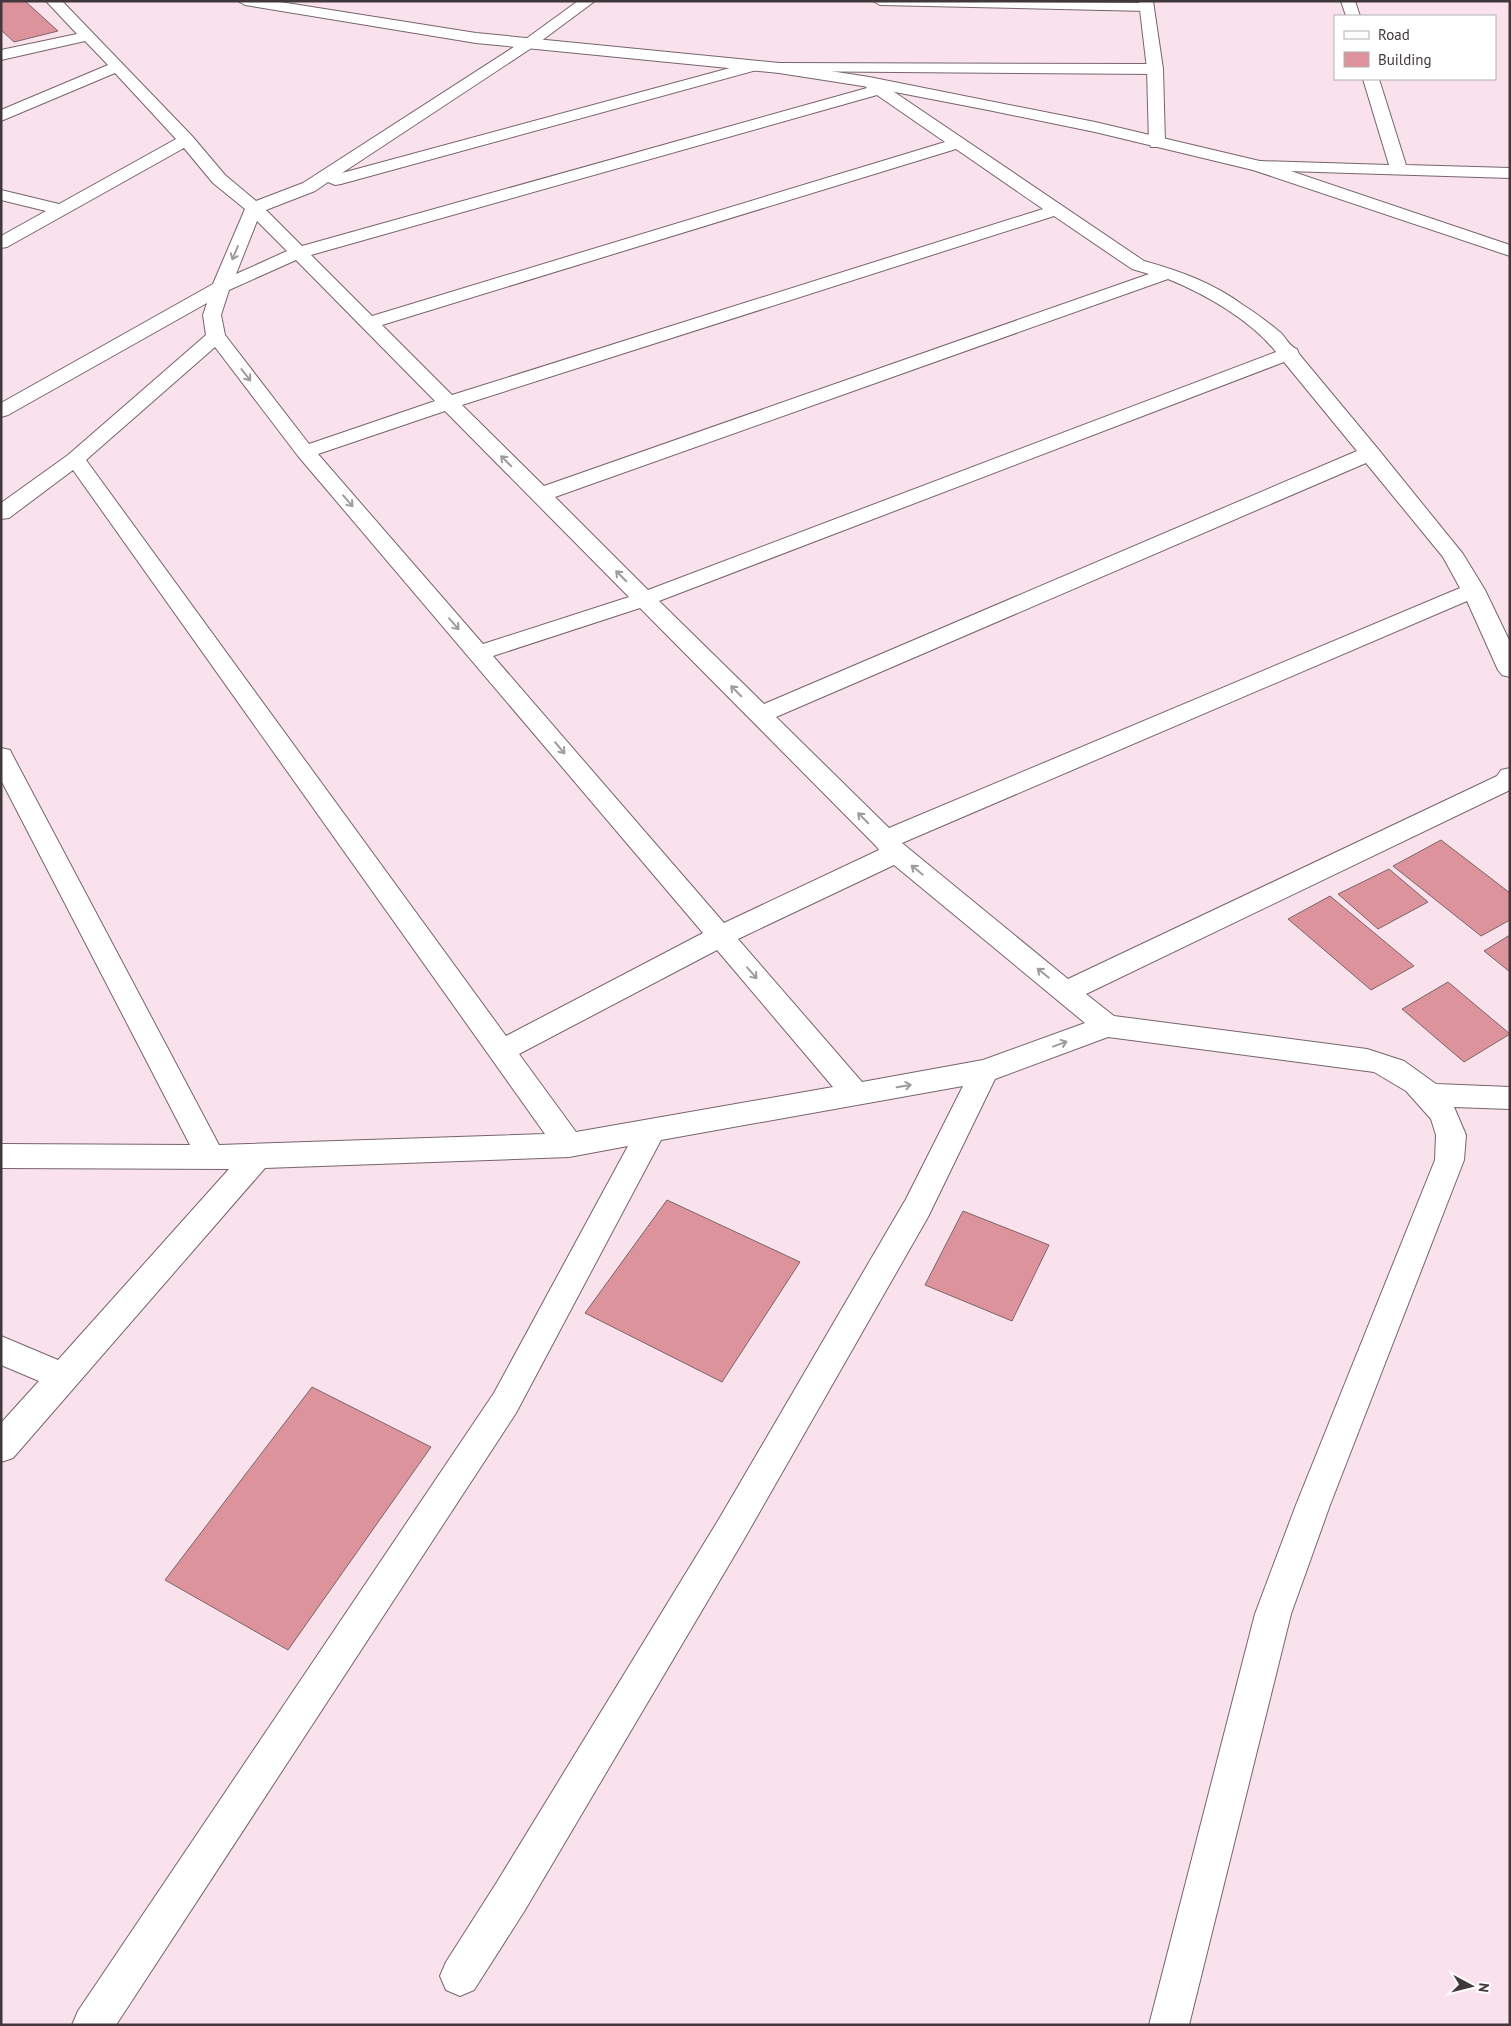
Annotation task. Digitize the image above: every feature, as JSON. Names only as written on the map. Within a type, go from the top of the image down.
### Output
[{"type":"street","points":[[53,1],[186,140],[219,179],[254,208],[891,846],[1108,1026]]},
{"type":"street","points":[[245,1],[476,38],[779,68],[1095,127],[1258,166],[1510,251]]},
{"type":"street","points":[[309,187],[528,44],[588,1]]},
{"type":"street","points":[[880,1],[1146,4],[1155,69],[1157,143]]},
{"type":"street","points":[[1348,1],[1353,15]]},
{"type":"street","points":[[1,55],[88,36]]},
{"type":"street","points":[[758,65],[309,187],[254,208],[212,315],[216,336],[305,452],[856,1094]]},
{"type":"street","points":[[8,109],[117,67]]},
{"type":"street","points":[[779,68],[1155,69]]},
{"type":"street","points":[[1371,80],[1398,170]]},
{"type":"street","points":[[874,86],[1138,265],[1168,273],[1199,285],[1236,308],[1275,338],[1452,554],[1474,590],[1510,670]]},
{"type":"street","points":[[1,411],[221,288],[297,252],[874,86]]},
{"type":"street","points":[[1,243],[186,140]]},
{"type":"street","points":[[368,323],[958,143]]},
{"type":"street","points":[[1258,166],[1510,173]]},
{"type":"street","points":[[1,195],[60,210]]},
{"type":"street","points":[[305,452],[448,403],[1056,210]]},
{"type":"street","points":[[540,495],[1168,273]]},
{"type":"street","points":[[3,511],[74,459],[216,336]]},
{"type":"street","points":[[479,653],[644,599],[1290,354]]},
{"type":"street","points":[[760,715],[1371,453]]},
{"type":"street","points":[[74,459],[569,1145]]},
{"type":"street","points":[[500,1050],[891,846],[1474,590]]},
{"type":"street","points":[[1,756],[210,1156]]},
{"type":"street","points":[[1065,992],[1509,781]]},
{"type":"street","points":[[1,1156],[257,1157],[569,1145],[985,1071],[1108,1026],[1350,1057],[1383,1064],[1408,1078],[1429,1095],[1445,1116],[1451,1134],[1452,1155],[1423,1222],[1360,1387],[1288,1565],[1273,1614],[1169,2025]]},
{"type":"street","points":[[460,1976],[511,1896],[750,1496],[917,1208],[985,1071]]},
{"type":"street","points":[[1429,1095],[1510,1098]]},
{"type":"street","points":[[92,2025],[505,1403],[651,1131]]},
{"type":"street","points":[[1,1447],[257,1157]]},
{"type":"street","points":[[1,1350],[63,1377]]},
{"type":"building","points":[[1,1],[25,1],[58,31],[14,42],[1,30]]},
{"type":"building","points":[[1441,840],[1510,893],[1510,920],[1481,936],[1393,866]]},
{"type":"building","points":[[1389,869],[1428,902],[1378,929],[1338,894]]},
{"type":"building","points":[[1330,896],[1414,966],[1371,990],[1288,919]]},
{"type":"building","points":[[1510,935],[1510,972],[1484,951]]},
{"type":"building","points":[[1448,982],[1510,1034],[1464,1062],[1402,1009]]},
{"type":"building","points":[[667,1200],[800,1262],[722,1382],[585,1313]]},
{"type":"building","points":[[963,1211],[1049,1245],[1012,1321],[925,1285]]},
{"type":"building","points":[[312,1387],[431,1447],[288,1650],[165,1580]]}]
